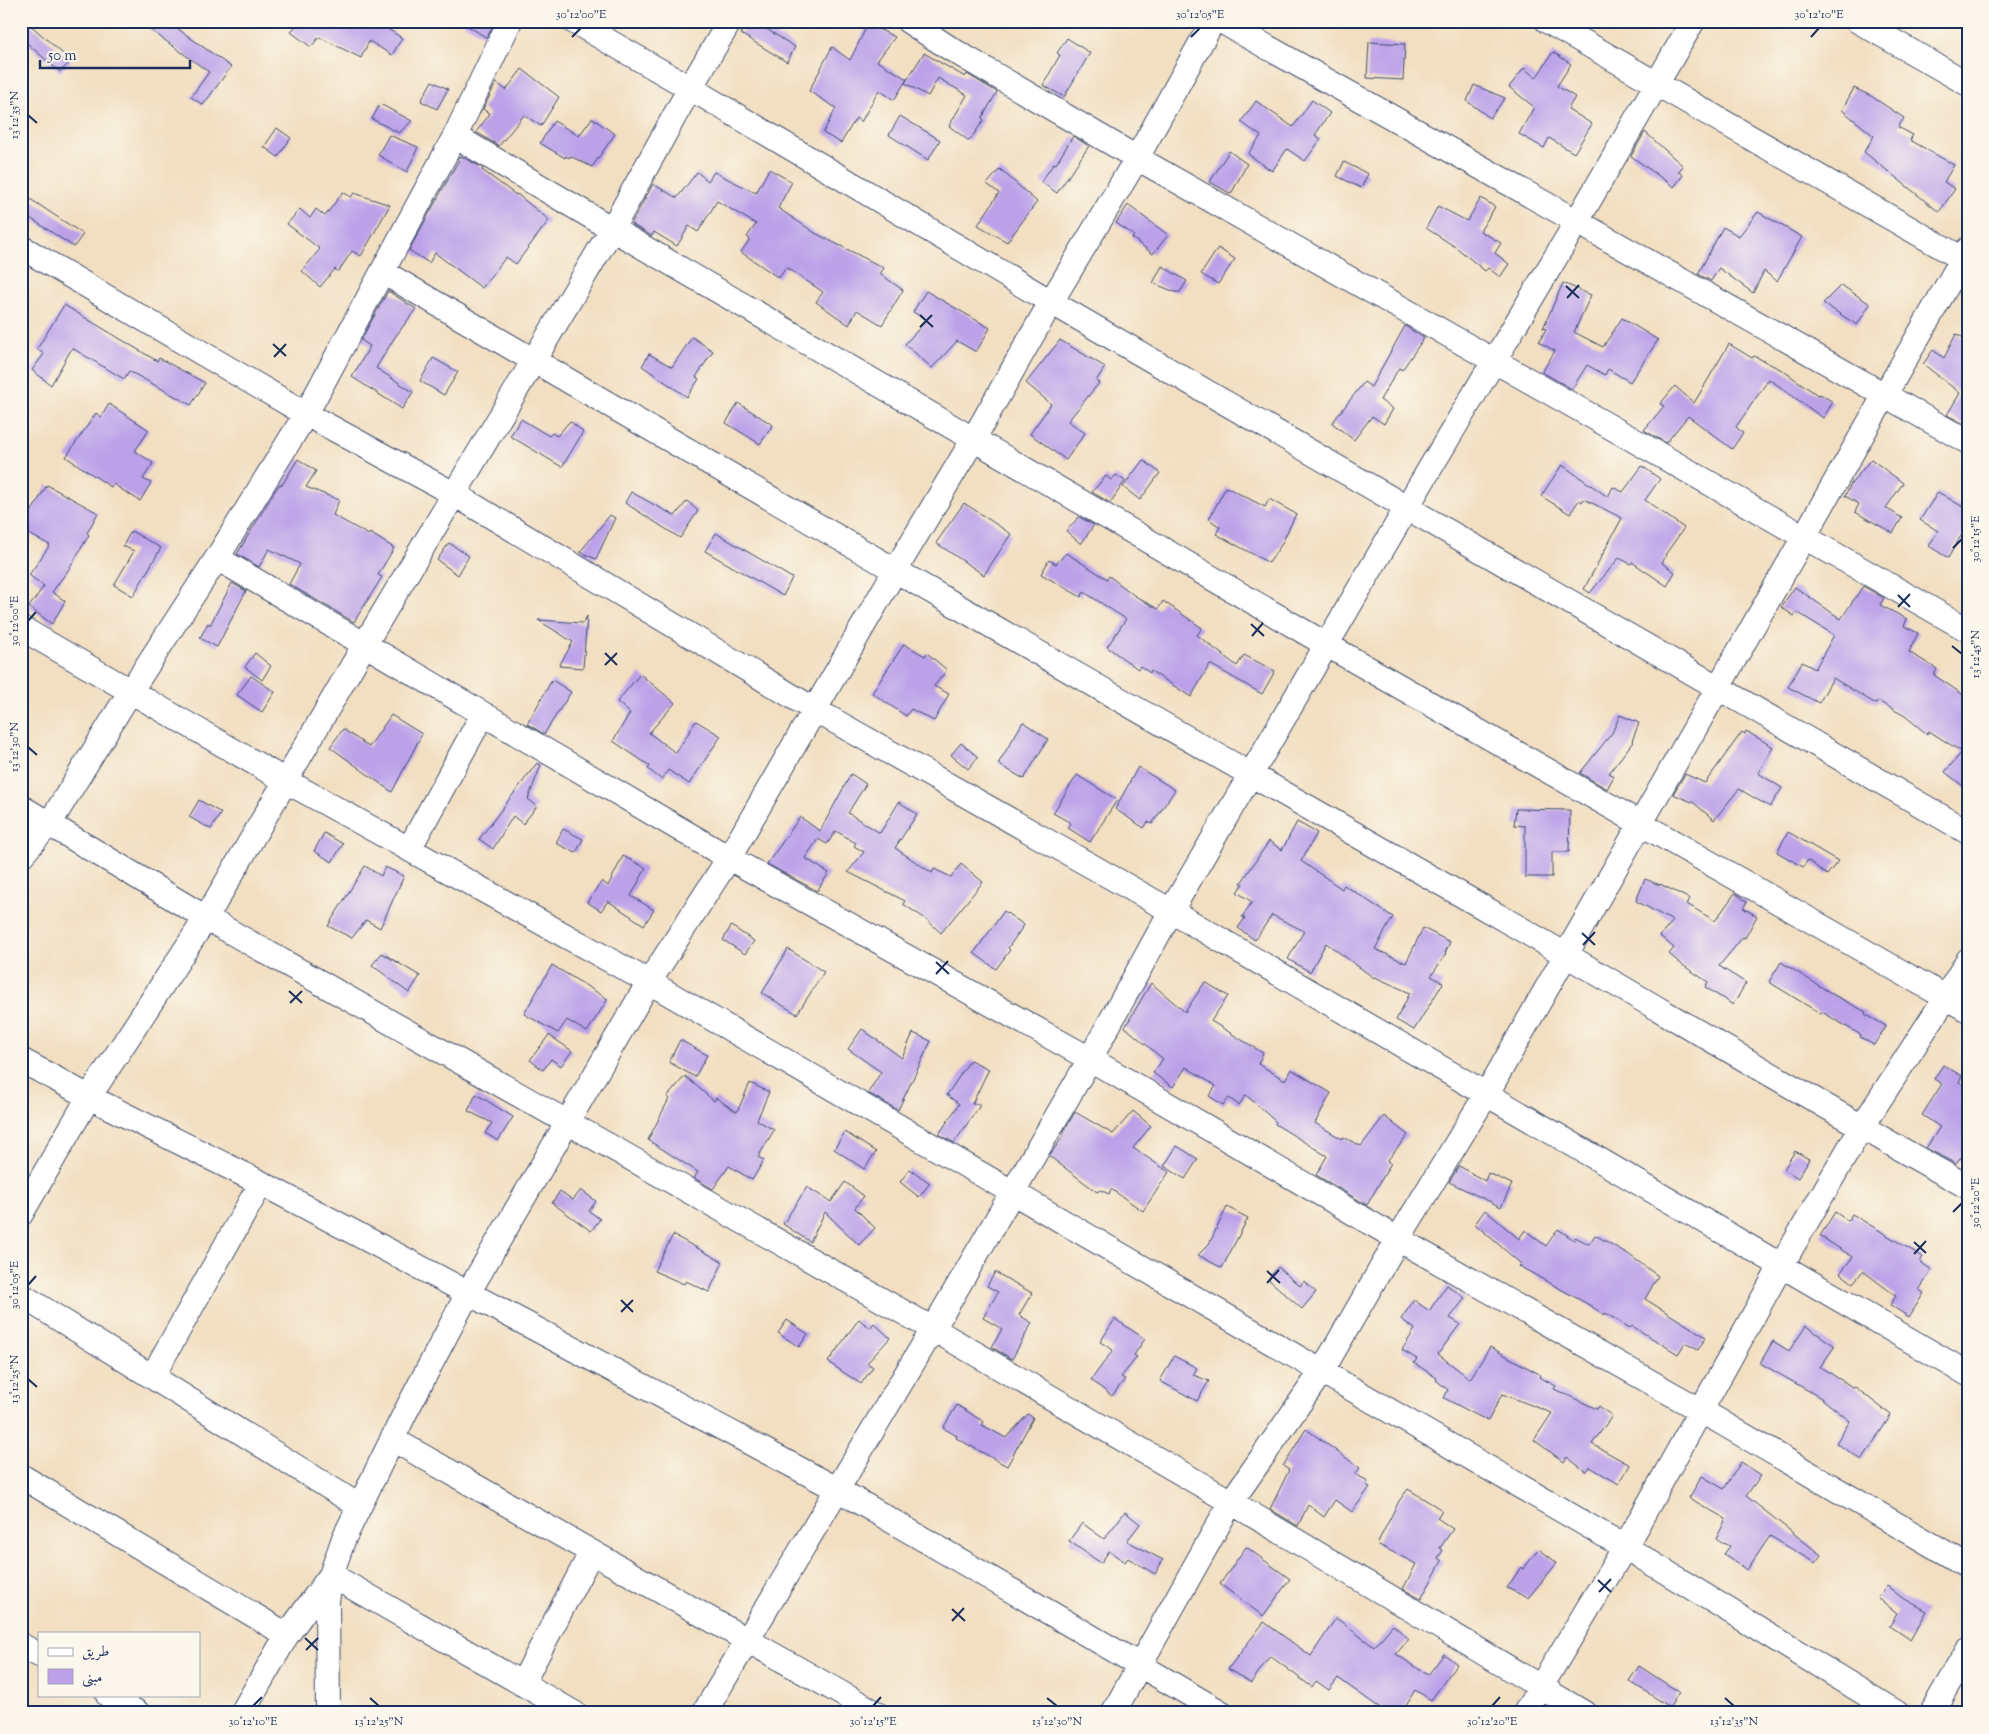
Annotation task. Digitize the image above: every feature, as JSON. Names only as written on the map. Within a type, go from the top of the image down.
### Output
[{"type":"street","points":[[21,856],[50,823],[130,692],[217,558],[306,414],[455,136],[510,21]]},
{"type":"street","points":[[573,21],[690,88],[1051,302],[1968,832]]},
{"type":"street","points":[[21,1214],[89,1097],[206,918],[532,360],[612,229],[690,88],[730,21]]},
{"type":"street","points":[[908,21],[951,49],[1137,158],[1968,630]]},
{"type":"street","points":[[328,1713],[327,1602],[331,1575],[344,1538],[359,1506],[468,1293],[650,982],[729,858],[896,569],[974,440],[1051,302],[1137,158],[1213,21]]},
{"type":"street","points":[[1221,21],[1576,223],[1968,442]]},
{"type":"street","points":[[1114,1713],[1231,1502],[1322,1371],[1398,1239],[1486,1095],[1884,395],[1966,257],[1656,85],[1547,21]]},
{"type":"street","points":[[704,1713],[934,1329],[1011,1192],[1090,1058],[1170,911],[1693,21]]},
{"type":"street","points":[[1858,21],[1968,84]]},
{"type":"street","points":[[455,136],[1327,645],[1968,1010]]},
{"type":"street","points":[[21,247],[306,414],[454,494],[815,710],[1170,911],[1968,1374]]},
{"type":"street","points":[[383,272],[1250,775],[1566,955],[1861,1128],[1968,1188]]},
{"type":"street","points":[[217,558],[729,858],[1090,1058],[1398,1239],[1700,1410],[1968,1566]]},
{"type":"street","points":[[21,628],[286,781],[650,982],[1625,1547],[1896,1713]]},
{"type":"street","points":[[409,849],[483,714]]},
{"type":"street","points":[[21,807],[206,918],[934,1329],[1231,1502],[1584,1713]]},
{"type":"street","points":[[1525,1713],[1625,1547],[1781,1266],[1861,1128],[1968,960]]},
{"type":"street","points":[[21,1060],[89,1097],[261,1183],[837,1489],[1222,1713]]},
{"type":"street","points":[[152,1377],[261,1183]]},
{"type":"street","points":[[21,1295],[359,1506]]},
{"type":"street","points":[[392,1439],[876,1713]]},
{"type":"street","points":[[21,1476],[287,1635]]},
{"type":"street","points":[[522,1684],[591,1552]]},
{"type":"street","points":[[242,1713],[287,1635],[331,1575]]},
{"type":"street","points":[[331,1575],[574,1713]]},
{"type":"street","points":[[21,1645],[38,1654]]},
{"type":"street","points":[[1931,1713],[1968,1650]]},
{"type":"street","points":[[110,1696],[138,1713]]},
{"type":"building","points":[[21,21],[26,21],[71,61],[60,72],[21,38]]},
{"type":"building","points":[[138,21],[167,21],[231,67],[203,105],[191,97],[209,72]]},
{"type":"building","points":[[295,21],[375,21],[402,38],[392,55],[369,41],[361,58],[319,37],[311,47],[291,32],[298,23]]},
{"type":"building","points":[[460,21],[495,21],[487,38]]},
{"type":"building","points":[[748,21],[754,21],[795,47],[787,62],[741,34]]},
{"type":"building","points":[[868,24],[895,37],[877,61],[907,79],[894,100],[879,90],[861,122],[856,118],[841,143],[823,133],[836,108],[809,91],[832,47],[850,60]]},
{"type":"building","points":[[1067,38],[1090,53],[1064,97],[1043,85],[1060,55],[1057,53]]},
{"type":"building","points":[[1369,42],[1405,44],[1403,80],[1367,78]]},
{"type":"building","points":[[1553,52],[1571,64],[1557,86],[1575,97],[1568,109],[1592,124],[1574,153],[1549,138],[1544,148],[1519,134],[1534,107],[1509,87],[1524,68],[1536,78]]},
{"type":"building","points":[[924,53],[965,77],[967,74],[997,92],[982,118],[984,120],[969,141],[949,126],[967,95],[938,78],[928,96],[905,83]]},
{"type":"building","points":[[522,69],[559,97],[541,126],[524,115],[499,146],[476,132],[490,114],[483,109],[497,83],[506,90]]},
{"type":"building","points":[[432,81],[448,89],[437,109],[421,101]]},
{"type":"building","points":[[1474,85],[1505,98],[1490,118],[1467,101]]},
{"type":"building","points":[[1854,88],[1871,96],[1904,118],[1898,127],[1913,135],[1910,140],[1954,165],[1944,182],[1955,189],[1939,212],[1864,152],[1874,136],[1842,110]]},
{"type":"building","points":[[1312,100],[1330,113],[1315,135],[1321,139],[1305,161],[1287,149],[1272,171],[1248,154],[1261,136],[1241,122],[1256,101],[1293,127]]},
{"type":"building","points":[[380,104],[412,121],[399,133],[372,119]]},
{"type":"building","points":[[900,116],[940,140],[928,160],[889,135]]},
{"type":"building","points":[[592,118],[615,134],[592,167],[570,156],[565,158],[540,143],[554,121],[579,136]]},
{"type":"building","points":[[277,128],[291,138],[278,157],[264,147]]},
{"type":"building","points":[[1645,132],[1683,166],[1678,172],[1683,175],[1674,187],[1631,156]]},
{"type":"building","points":[[389,135],[418,147],[407,172],[378,155]]},
{"type":"building","points":[[1073,136],[1089,146],[1057,193],[1041,182],[1054,163],[1056,164]]},
{"type":"building","points":[[1229,151],[1247,164],[1231,194],[1210,182]]},
{"type":"building","points":[[461,156],[483,168],[482,170],[517,194],[549,220],[516,264],[506,257],[482,288],[435,253],[429,263],[409,250]]},
{"type":"building","points":[[1344,162],[1368,174],[1361,188],[1337,176]]},
{"type":"building","points":[[769,169],[792,182],[778,208],[815,233],[884,268],[880,274],[903,290],[882,325],[857,310],[849,325],[816,302],[823,292],[786,267],[779,278],[741,252],[750,239],[747,237],[756,224],[717,201],[698,232],[689,226],[677,246],[654,232],[652,236],[631,224],[653,184],[677,198],[697,172],[708,181],[714,172],[756,193]]},
{"type":"building","points":[[1000,169],[1037,202],[1007,242],[978,225],[999,193],[987,184]]},
{"type":"building","points":[[343,192],[351,197],[354,193],[390,205],[361,256],[352,251],[338,272],[335,269],[320,287],[302,271],[320,249],[287,224],[300,209],[310,218],[316,209],[325,216]]},
{"type":"building","points":[[21,193],[83,234],[74,247],[21,212]]},
{"type":"building","points":[[1481,198],[1495,207],[1480,231],[1501,243],[1495,253],[1509,264],[1500,277],[1488,268],[1485,271],[1457,248],[1426,228],[1438,206],[1467,221]]},
{"type":"building","points":[[1128,205],[1168,235],[1153,254],[1132,238],[1134,235],[1116,223]]},
{"type":"building","points":[[1758,212],[1802,237],[1777,281],[1764,271],[1753,293],[1719,268],[1711,281],[1698,274],[1723,227],[1739,236]]},
{"type":"building","points":[[1218,248],[1235,259],[1218,284],[1201,274]]},
{"type":"building","points":[[1162,266],[1187,281],[1180,292],[1175,292],[1153,283]]},
{"type":"building","points":[[1563,283],[1591,295],[1574,332],[1603,347],[1622,318],[1658,340],[1630,382],[1608,369],[1605,375],[1587,365],[1572,389],[1542,372],[1555,351],[1539,342],[1546,329],[1543,328]]},
{"type":"building","points":[[1841,285],[1870,304],[1857,325],[1823,303]]},
{"type":"building","points":[[388,291],[416,309],[395,337],[376,368],[413,392],[402,409],[352,377],[370,346],[361,340]]},
{"type":"building","points":[[926,291],[990,328],[976,352],[957,341],[932,368],[905,344],[927,320],[913,312]]},
{"type":"building","points":[[64,305],[157,361],[159,358],[205,383],[191,405],[129,371],[124,379],[72,348],[51,385],[32,370],[44,354],[37,349]]},
{"type":"building","points":[[1405,326],[1424,338],[1402,370],[1399,368],[1380,400],[1393,409],[1384,424],[1372,416],[1354,440],[1332,423],[1364,382],[1371,387]]},
{"type":"building","points":[[1956,334],[1968,340],[1968,426],[1947,415],[1960,393],[1923,364],[1933,350],[1944,358]]},
{"type":"building","points":[[692,337],[713,351],[696,377],[699,379],[687,397],[642,366],[649,354],[672,367]]},
{"type":"building","points":[[1060,340],[1105,367],[1096,381],[1099,383],[1068,421],[1085,433],[1066,460],[1030,434],[1051,404],[1026,383]]},
{"type":"building","points":[[1729,344],[1752,358],[1754,356],[1782,370],[1819,396],[1820,394],[1833,402],[1823,418],[1769,379],[1736,427],[1743,433],[1732,449],[1688,416],[1666,443],[1644,430],[1664,406],[1660,404],[1675,386],[1694,403]]},
{"type":"building","points":[[433,358],[458,372],[444,395],[420,381]]},
{"type":"building","points":[[738,403],[773,425],[760,444],[726,423]]},
{"type":"building","points":[[109,404],[149,430],[135,451],[153,463],[143,479],[151,483],[140,501],[113,484],[111,487],[66,457],[96,413],[101,417]]},
{"type":"building","points":[[521,419],[549,436],[552,433],[557,436],[570,421],[583,432],[562,467],[510,436]]},
{"type":"building","points":[[298,459],[316,471],[306,487],[339,500],[333,515],[369,535],[370,533],[394,548],[378,575],[382,577],[354,622],[289,584],[300,564],[269,549],[259,567],[237,554],[275,491],[280,484],[282,485]]},
{"type":"building","points":[[1871,459],[1903,483],[1886,508],[1902,518],[1893,533],[1855,512],[1859,504],[1845,496],[1851,484]]},
{"type":"building","points":[[1143,460],[1160,473],[1140,500],[1123,487]]},
{"type":"building","points":[[1562,465],[1608,497],[1613,487],[1623,492],[1642,466],[1660,479],[1645,500],[1684,528],[1665,555],[1662,563],[1675,572],[1667,586],[1632,562],[1631,564],[1619,558],[1590,593],[1584,589],[1622,518],[1584,499],[1582,502],[1579,500],[1570,514],[1541,496]]},
{"type":"building","points":[[1116,475],[1125,481],[1110,503],[1092,492],[1106,476],[1111,480]]},
{"type":"building","points":[[47,485],[98,513],[87,533],[89,535],[69,569],[52,592],[65,601],[52,624],[29,607],[44,586],[29,575],[50,545],[21,530]]},
{"type":"building","points":[[1226,487],[1265,507],[1269,499],[1296,514],[1281,545],[1269,563],[1216,534],[1220,527],[1209,519]]},
{"type":"building","points":[[631,492],[675,516],[687,501],[698,511],[680,538],[625,503]]},
{"type":"building","points":[[1938,492],[1968,510],[1968,524],[1948,558],[1929,546],[1938,531],[1920,520]]},
{"type":"building","points":[[964,503],[1011,534],[984,575],[936,543]]},
{"type":"building","points":[[610,515],[615,518],[596,559],[580,552]]},
{"type":"building","points":[[1079,517],[1094,525],[1081,544],[1066,531]]},
{"type":"building","points":[[131,531],[161,548],[133,596],[114,585],[134,551],[123,546]]},
{"type":"building","points":[[716,533],[792,578],[783,596],[705,551]]},
{"type":"building","points":[[449,543],[469,556],[458,575],[437,560]]},
{"type":"building","points":[[1066,553],[1107,579],[1109,576],[1135,596],[1158,609],[1163,601],[1202,628],[1197,635],[1237,666],[1244,655],[1275,671],[1262,694],[1210,664],[1191,697],[1151,671],[1150,673],[1140,666],[1138,669],[1107,647],[1126,619],[1084,592],[1081,597],[1041,574],[1049,560],[1056,564]]},
{"type":"building","points":[[232,583],[246,591],[217,647],[200,638],[208,623],[210,625]]},
{"type":"building","points":[[1863,586],[1884,598],[1880,605],[1907,619],[1904,626],[1918,633],[1909,652],[1937,669],[1934,675],[1968,698],[1968,790],[1945,772],[1962,752],[1929,731],[1927,734],[1905,716],[1878,701],[1876,704],[1833,678],[1819,703],[1788,687],[1802,662],[1815,669],[1834,635],[1797,612],[1794,616],[1781,607],[1795,587],[1841,619]]},
{"type":"building","points":[[587,616],[583,668],[559,666],[573,642],[538,620],[583,623]]},
{"type":"building","points":[[904,644],[925,656],[927,653],[947,670],[934,686],[949,694],[934,721],[911,709],[906,716],[872,693]]},
{"type":"building","points":[[255,653],[271,666],[262,680],[245,667]]},
{"type":"building","points":[[640,674],[675,703],[649,733],[676,753],[696,721],[721,736],[689,784],[668,770],[662,780],[648,769],[650,766],[613,741],[630,713],[617,702]]},
{"type":"building","points":[[251,676],[275,692],[262,712],[237,695]]},
{"type":"building","points":[[552,680],[571,692],[544,734],[527,724]]},
{"type":"building","points":[[391,715],[422,734],[392,792],[330,747],[343,729],[369,747]]},
{"type":"building","points":[[1620,715],[1639,723],[1633,742],[1609,773],[1614,776],[1607,789],[1580,773],[1612,733]]},
{"type":"building","points":[[1023,722],[1048,739],[1024,779],[998,764]]},
{"type":"building","points":[[1746,731],[1773,747],[1758,773],[1782,788],[1770,807],[1739,789],[1714,820],[1694,803],[1673,794],[1685,774],[1705,783],[1742,732],[1745,734]]},
{"type":"building","points":[[961,743],[978,757],[968,769],[951,755]]},
{"type":"building","points":[[537,763],[541,765],[528,799],[537,806],[523,824],[513,816],[493,849],[479,839]]},
{"type":"building","points":[[1138,767],[1175,790],[1152,824],[1148,822],[1144,828],[1115,809]]},
{"type":"building","points":[[851,774],[866,784],[848,813],[880,833],[899,802],[917,814],[895,848],[932,873],[934,869],[951,877],[961,864],[983,882],[941,933],[926,919],[903,904],[905,901],[848,872],[864,852],[854,846],[856,843],[836,831],[827,844],[818,839],[805,858],[829,873],[817,891],[767,864],[800,817],[820,831]]},
{"type":"building","points":[[1077,775],[1117,800],[1090,842],[1068,828],[1071,823],[1053,813]]},
{"type":"building","points":[[199,800],[221,813],[211,829],[189,817]]},
{"type":"building","points":[[1516,809],[1570,810],[1569,852],[1552,852],[1552,877],[1525,877],[1525,826],[1514,825]]},
{"type":"building","points":[[1297,822],[1317,833],[1301,861],[1342,889],[1344,885],[1393,917],[1375,949],[1406,963],[1423,928],[1450,942],[1446,954],[1431,976],[1443,983],[1414,1030],[1396,1020],[1410,993],[1374,978],[1326,943],[1310,972],[1288,959],[1304,931],[1272,915],[1255,940],[1238,928],[1245,918],[1242,917],[1252,902],[1237,892],[1243,884],[1241,883],[1269,841],[1282,850]]},
{"type":"building","points":[[563,829],[583,839],[576,853],[556,843]]},
{"type":"building","points":[[1788,832],[1838,861],[1827,875],[1808,860],[1803,867],[1777,852]]},
{"type":"building","points":[[324,833],[343,844],[332,862],[314,851]]},
{"type":"building","points":[[623,856],[646,868],[631,896],[654,910],[644,925],[608,901],[601,911],[587,902],[602,881],[608,886]]},
{"type":"building","points":[[365,866],[381,876],[385,867],[404,876],[380,928],[366,920],[352,938],[328,926]]},
{"type":"building","points":[[1645,879],[1660,884],[1690,899],[1687,904],[1715,921],[1735,893],[1747,902],[1743,908],[1757,916],[1745,938],[1743,937],[1719,966],[1746,983],[1733,1005],[1705,987],[1708,982],[1669,954],[1674,948],[1660,936],[1673,921],[1636,901]]},
{"type":"building","points":[[1004,911],[1024,925],[1008,948],[1010,950],[996,969],[974,953]]},
{"type":"building","points":[[731,926],[754,941],[745,954],[723,940]]},
{"type":"building","points":[[788,949],[824,972],[797,1014],[762,993]]},
{"type":"building","points":[[382,953],[420,976],[409,993],[372,965]]},
{"type":"building","points":[[1781,962],[1834,995],[1866,1012],[1865,1014],[1886,1026],[1874,1045],[1860,1037],[1861,1035],[1822,1012],[1821,1014],[1769,982]]},
{"type":"building","points":[[552,965],[608,999],[587,1032],[567,1020],[558,1033],[524,1014]]},
{"type":"building","points":[[1205,982],[1228,996],[1211,1021],[1263,1053],[1258,1064],[1285,1080],[1291,1069],[1331,1093],[1315,1123],[1342,1139],[1343,1137],[1361,1146],[1384,1116],[1408,1135],[1387,1161],[1391,1163],[1367,1205],[1316,1175],[1327,1156],[1275,1124],[1276,1122],[1246,1095],[1239,1105],[1229,1098],[1223,1105],[1209,1096],[1216,1086],[1186,1067],[1173,1087],[1153,1073],[1163,1059],[1125,1027],[1151,983],[1185,1012]]},
{"type":"building","points":[[862,1029],[902,1058],[913,1033],[931,1041],[898,1110],[868,1093],[881,1072],[848,1049]]},
{"type":"building","points":[[549,1035],[572,1051],[561,1066],[551,1059],[543,1070],[530,1060]]},
{"type":"building","points":[[680,1040],[707,1055],[695,1077],[669,1062]]},
{"type":"building","points":[[970,1060],[989,1069],[972,1104],[981,1104],[954,1143],[939,1134],[959,1104],[947,1095]]},
{"type":"building","points":[[1943,1065],[1962,1076],[1959,1082],[1968,1088],[1968,1149],[1956,1164],[1926,1148],[1940,1127],[1922,1115],[1942,1084],[1934,1079]]},
{"type":"building","points":[[685,1076],[714,1101],[716,1098],[737,1112],[750,1083],[769,1092],[757,1120],[774,1130],[758,1157],[764,1160],[752,1180],[729,1166],[713,1189],[694,1178],[698,1172],[648,1140],[669,1099],[667,1097]]},
{"type":"building","points":[[476,1094],[513,1117],[498,1141],[485,1133],[492,1123],[468,1111]]},
{"type":"building","points":[[1133,1111],[1151,1126],[1133,1148],[1169,1172],[1143,1211],[1111,1189],[1109,1194],[1100,1190],[1097,1192],[1049,1156],[1064,1135],[1062,1134],[1075,1112],[1113,1134]]},
{"type":"building","points":[[845,1132],[876,1152],[864,1169],[834,1149]]},
{"type":"building","points":[[1177,1146],[1198,1159],[1185,1179],[1164,1166]]},
{"type":"building","points":[[1795,1151],[1809,1159],[1798,1178],[1784,1169]]},
{"type":"building","points":[[1459,1166],[1485,1181],[1488,1173],[1512,1184],[1501,1207],[1449,1182]]},
{"type":"building","points":[[910,1169],[930,1183],[919,1197],[900,1182]]},
{"type":"building","points":[[845,1182],[864,1196],[855,1208],[875,1228],[859,1245],[825,1212],[810,1242],[783,1224],[807,1187],[831,1202]]},
{"type":"building","points":[[581,1190],[596,1201],[589,1211],[600,1219],[591,1231],[552,1203],[560,1191],[573,1200]]},
{"type":"building","points":[[1227,1207],[1248,1218],[1222,1268],[1198,1255],[1209,1244]]},
{"type":"building","points":[[1485,1210],[1519,1239],[1525,1230],[1546,1246],[1558,1229],[1574,1240],[1575,1237],[1589,1244],[1595,1235],[1628,1254],[1658,1276],[1645,1299],[1706,1337],[1698,1350],[1685,1343],[1678,1354],[1632,1326],[1630,1328],[1605,1313],[1604,1315],[1519,1266],[1521,1264],[1475,1224]]},
{"type":"building","points":[[1835,1212],[1848,1221],[1852,1214],[1923,1257],[1920,1262],[1932,1270],[1919,1290],[1924,1293],[1909,1317],[1890,1305],[1896,1296],[1863,1271],[1853,1283],[1840,1273],[1853,1257],[1820,1236]]},
{"type":"building","points":[[673,1235],[723,1262],[709,1292],[686,1281],[684,1284],[654,1271]]},
{"type":"building","points":[[1278,1267],[1300,1286],[1304,1281],[1316,1292],[1302,1309],[1268,1279]]},
{"type":"building","points":[[995,1272],[1032,1293],[1019,1315],[1032,1323],[1012,1359],[992,1347],[1002,1329],[983,1318],[998,1292],[987,1286]]},
{"type":"building","points":[[1447,1285],[1465,1298],[1450,1318],[1460,1324],[1438,1354],[1470,1379],[1490,1347],[1541,1375],[1539,1377],[1556,1386],[1554,1389],[1597,1409],[1599,1406],[1612,1416],[1592,1444],[1630,1465],[1619,1484],[1590,1467],[1586,1472],[1567,1457],[1564,1462],[1534,1440],[1552,1413],[1502,1394],[1488,1421],[1444,1398],[1448,1390],[1436,1380],[1437,1378],[1414,1363],[1417,1359],[1402,1350],[1415,1329],[1401,1319],[1414,1300],[1429,1311]]},
{"type":"building","points":[[859,1319],[870,1328],[874,1323],[890,1338],[867,1363],[873,1367],[861,1384],[828,1362]]},
{"type":"building","points":[[1115,1319],[1145,1339],[1134,1355],[1137,1357],[1121,1377],[1125,1379],[1112,1396],[1091,1380],[1113,1350],[1100,1342]]},
{"type":"building","points":[[787,1320],[808,1334],[799,1347],[778,1333]]},
{"type":"building","points":[[1806,1326],[1835,1346],[1820,1367],[1855,1387],[1891,1415],[1862,1460],[1836,1443],[1850,1421],[1821,1398],[1760,1363],[1773,1341],[1789,1351]]},
{"type":"building","points":[[1174,1356],[1197,1368],[1193,1375],[1209,1381],[1197,1401],[1160,1381]]},
{"type":"building","points":[[957,1405],[984,1422],[982,1425],[1006,1438],[1028,1414],[1033,1418],[1007,1466],[956,1438],[957,1436],[943,1428]]},
{"type":"building","points":[[1306,1429],[1360,1468],[1355,1474],[1368,1481],[1366,1485],[1370,1487],[1352,1512],[1335,1500],[1324,1517],[1308,1505],[1298,1526],[1270,1509],[1289,1470],[1283,1466]]},
{"type":"building","points":[[1741,1462],[1761,1475],[1746,1496],[1821,1555],[1815,1563],[1770,1536],[1747,1570],[1724,1554],[1730,1546],[1716,1539],[1726,1519],[1689,1498],[1702,1476],[1724,1489]]},
{"type":"building","points":[[1408,1489],[1442,1510],[1437,1518],[1453,1529],[1440,1548],[1443,1550],[1438,1558],[1442,1561],[1421,1599],[1403,1589],[1416,1564],[1377,1544],[1399,1501]]},
{"type":"building","points":[[1125,1512],[1140,1524],[1127,1541],[1163,1560],[1155,1574],[1128,1558],[1125,1562],[1109,1551],[1101,1563],[1069,1541],[1082,1523],[1104,1539]]},
{"type":"building","points":[[1246,1547],[1290,1579],[1263,1616],[1220,1584]]},
{"type":"building","points":[[1539,1549],[1557,1563],[1528,1598],[1507,1588],[1521,1567],[1523,1569]]},
{"type":"building","points":[[1887,1586],[1901,1597],[1927,1611],[1910,1640],[1889,1626],[1897,1613],[1878,1598]]},
{"type":"building","points":[[1336,1618],[1374,1647],[1393,1625],[1409,1639],[1396,1654],[1428,1675],[1444,1654],[1457,1664],[1431,1700],[1415,1690],[1401,1713],[1387,1713],[1338,1678],[1329,1690],[1316,1681],[1312,1687],[1270,1656],[1251,1683],[1228,1669],[1264,1622],[1311,1656]]},
{"type":"building","points":[[1639,1666],[1679,1692],[1670,1707],[1629,1681]]}]
